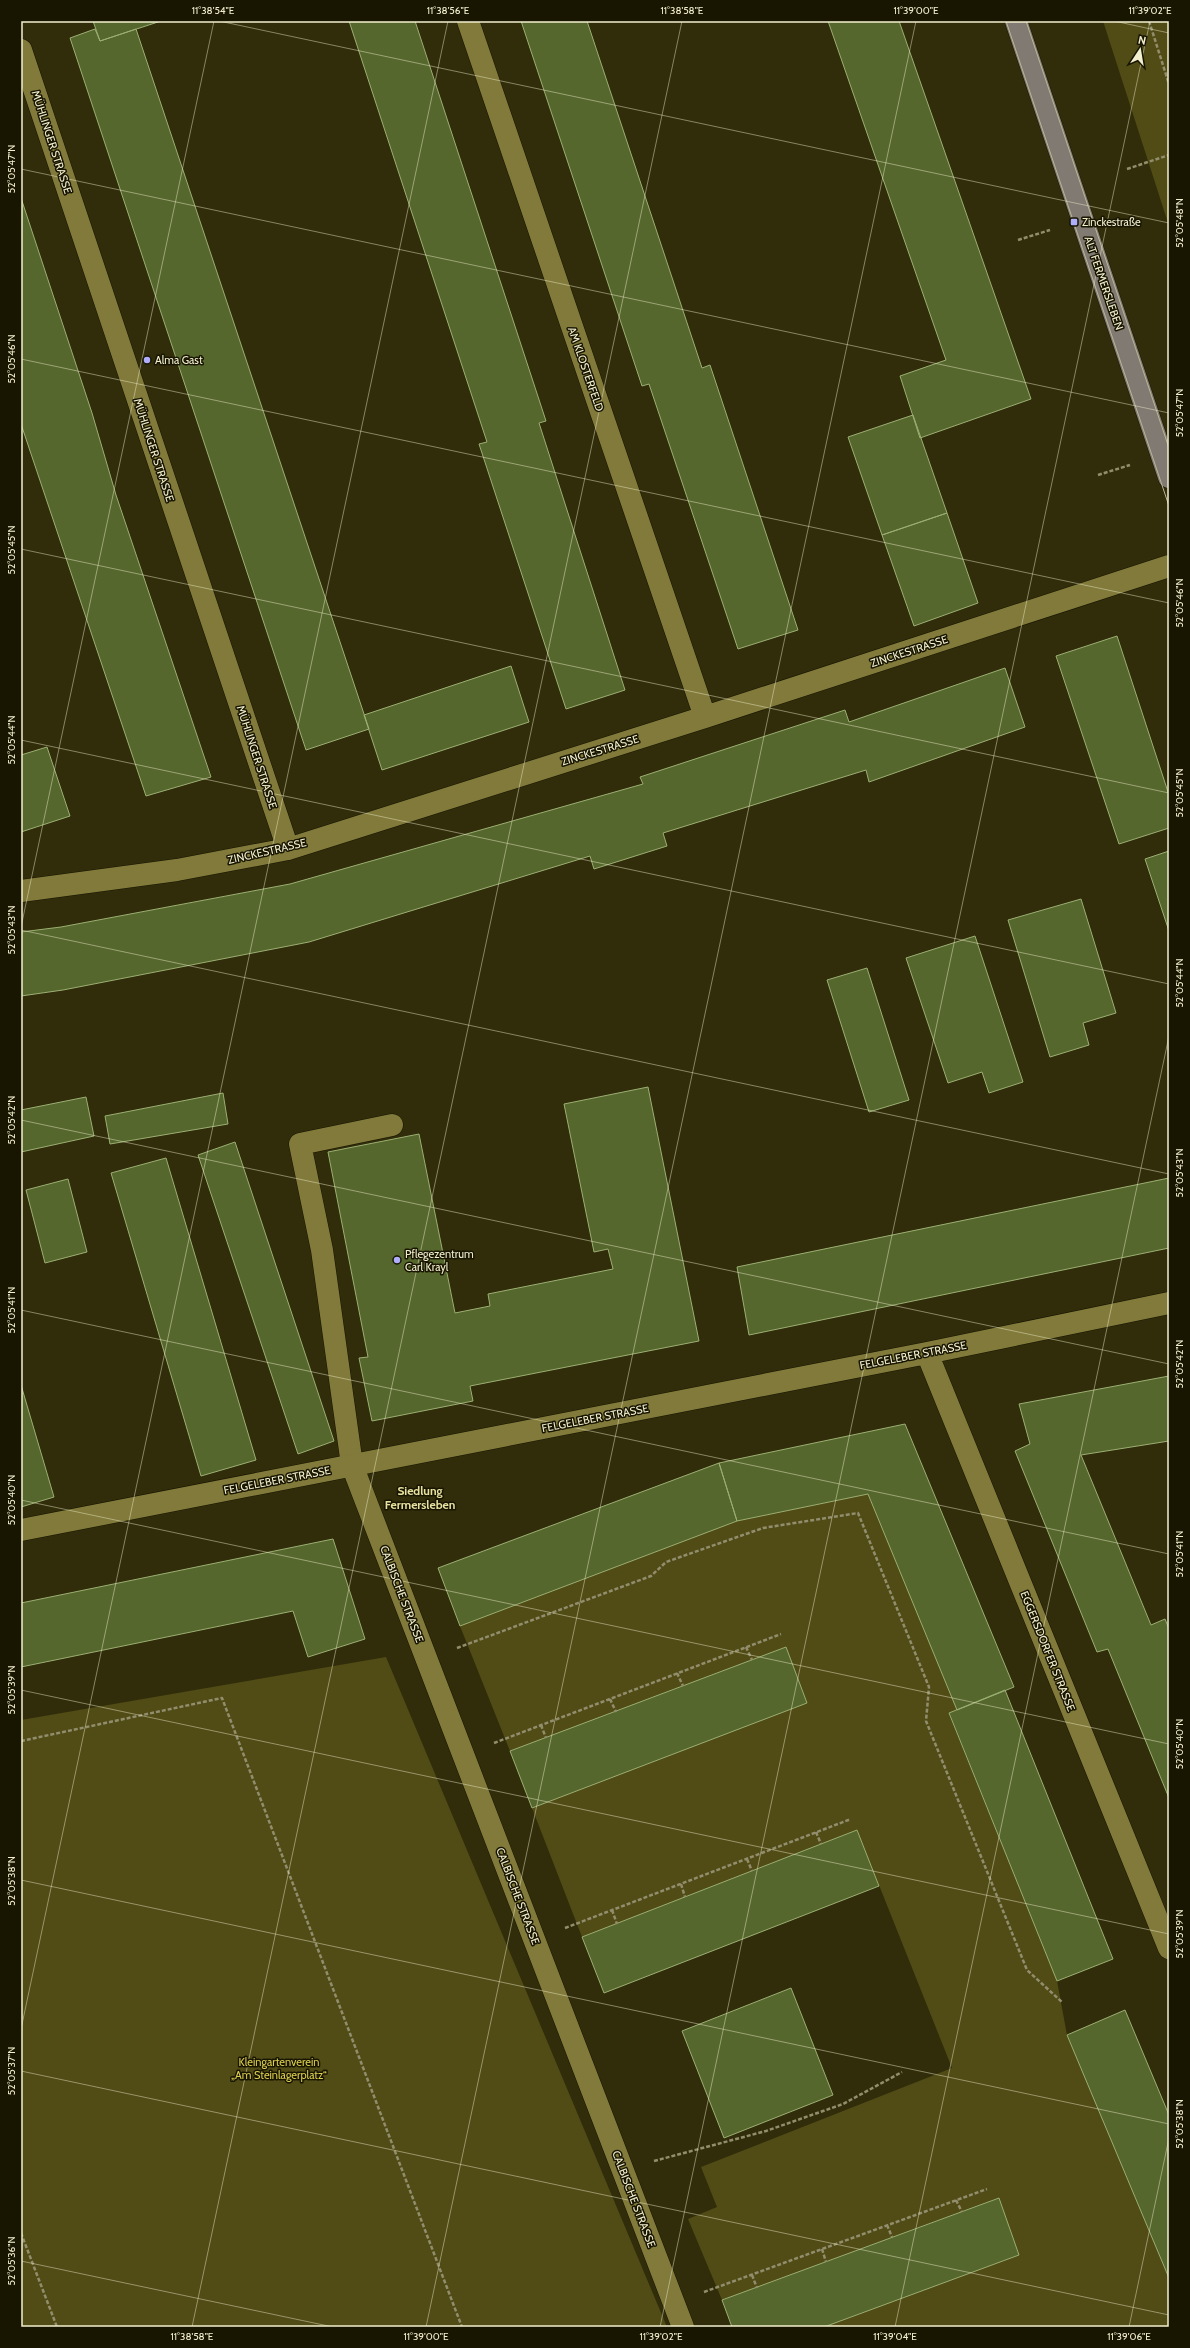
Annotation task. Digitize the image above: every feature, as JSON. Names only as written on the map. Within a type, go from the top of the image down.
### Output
[{"type":"main road","name":"ALT FERMERSLEBEN","points":[[1016,21],[1169,477]]},
{"type":"street","name":"AM KLOSTERFELD","points":[[468,21],[705,718]]},
{"type":"street","name":"MÜHLINGER STRASSE","points":[[21,50],[288,849]]},
{"type":"street","name":"ZINCKESTRASSE","points":[[21,891],[177,870],[288,849],[705,718],[1169,566]]},
{"type":"street","name":"CALBISCHE STRASSE","points":[[392,1125],[300,1144],[322,1250],[352,1465],[683,2327]]},
{"type":"street","name":"FELGELEBER STRASSE","points":[[21,1530],[927,1353],[1169,1303]]},
{"type":"street","name":"EGGERSDORFER STRASSE","points":[[927,1353],[1169,1948]]},
{"type":"path","points":[[1149,21],[1169,84]]},
{"type":"path","points":[[1127,169],[1169,155]]},
{"type":"path","points":[[1018,240],[1050,230]]},
{"type":"path","points":[[427,1659],[651,1576],[666,1562],[763,1528],[858,1513],[929,1687],[926,1722],[1027,1970],[1063,2002]]},
{"type":"path","points":[[463,1755],[781,1634]]},
{"type":"path","points":[[746,1647],[752,1660]]},
{"type":"path","points":[[677,1673],[683,1686]]},
{"type":"path","points":[[21,1741],[222,1698],[462,2327]]},
{"type":"path","points":[[610,1699],[616,1712]]},
{"type":"path","points":[[540,1725],[546,1738]]},
{"type":"path","points":[[535,1940],[851,1819]]},
{"type":"path","points":[[816,1832],[821,1844]]},
{"type":"path","points":[[747,1859],[752,1871]]},
{"type":"path","points":[[681,1884],[685,1897]]},
{"type":"path","points":[[612,1910],[617,1924]]},
{"type":"path","points":[[623,2171],[688,2151],[766,2131],[843,2104],[902,2072]]},
{"type":"path","points":[[674,2302],[987,2189]]},
{"type":"path","points":[[956,2200],[962,2212]]},
{"type":"path","points":[[888,2225],[892,2237]]},
{"type":"path","points":[[21,2233],[57,2327]]},
{"type":"path","points":[[822,2249],[826,2262]]},
{"type":"path","points":[[752,2274],[757,2288]]},
{"type":"green space","points":[[1103,21],[1169,21],[1169,226]]},
{"type":"green space","points":[[868,1494],[957,1710],[949,1714],[1057,1981],[1067,2035],[1169,2278],[1169,2327],[824,2327],[1019,2255],[998,2198],[722,2300],[688,2219],[717,2207],[701,2167],[952,2068],[857,1830],[582,1937],[532,1808],[807,1703],[786,1647],[510,1751],[460,1626],[737,1521]]},
{"type":"green space","name":"Kleingartenverein „Am Steinlagerplatz“","points":[[386,1657],[667,2327],[21,2327],[21,1720]]},
{"type":"building","points":[[93,21],[161,21],[100,41]]},
{"type":"building","points":[[349,21],[415,21],[546,421],[539,423],[625,690],[566,709],[479,444],[487,442]]},
{"type":"building","points":[[521,21],[587,21],[702,368],[710,365],[798,630],[738,649],[649,384],[642,386]]},
{"type":"building","points":[[828,21],[899,21],[1031,399],[920,438],[900,376],[946,360]]},
{"type":"building","points":[[95,29],[100,41],[136,29],[369,729],[306,750],[70,38]]},
{"type":"building","points":[[21,198],[92,413],[116,495],[211,777],[146,796],[21,424]]},
{"type":"building","points":[[913,415],[947,513],[882,535],[848,437]]},
{"type":"building","points":[[947,513],[978,603],[914,626],[882,535]]},
{"type":"building","points":[[1117,636],[1169,795],[1169,828],[1119,844],[1056,656]]},
{"type":"building","points":[[511,666],[529,722],[382,770],[364,715]]},
{"type":"building","points":[[1005,668],[1025,727],[869,782],[866,770],[663,833],[667,846],[594,869],[590,856],[309,942],[63,990],[21,996],[21,932],[61,927],[290,884],[643,784],[640,777],[845,710],[849,722]]},
{"type":"building","points":[[47,747],[70,816],[21,832],[21,755]]},
{"type":"building","points":[[1169,851],[1169,931],[1145,859]]},
{"type":"building","points":[[1081,899],[1116,1013],[1083,1023],[1089,1045],[1050,1057],[1008,920]]},
{"type":"building","points":[[975,936],[1023,1082],[989,1093],[982,1072],[948,1083],[906,958]]},
{"type":"building","points":[[867,968],[909,1100],[869,1112],[827,980]]},
{"type":"building","name":"Pflegezentrum Carl Krayl","points":[[648,1087],[699,1341],[470,1386],[473,1401],[372,1421],[359,1358],[368,1357],[328,1152],[419,1134],[455,1313],[490,1306],[488,1294],[613,1269],[608,1249],[594,1252],[564,1104]]},
{"type":"building","points":[[223,1093],[228,1124],[110,1144],[105,1116]]},
{"type":"building","points":[[86,1097],[94,1136],[21,1152],[21,1110]]},
{"type":"building","points":[[235,1142],[334,1441],[298,1454],[198,1155]]},
{"type":"building","points":[[166,1158],[256,1460],[201,1476],[111,1173]]},
{"type":"building","points":[[1169,1178],[1169,1248],[749,1335],[737,1267]]},
{"type":"building","points":[[68,1179],[87,1252],[45,1263],[26,1190]]},
{"type":"building","points":[[1169,1376],[1169,1441],[1081,1455],[1151,1625],[1165,1619],[1169,1629],[1169,1798],[1108,1649],[1097,1652],[1015,1451],[1030,1444],[1019,1404]]},
{"type":"building","points":[[21,1385],[54,1497],[21,1507]]},
{"type":"building","points":[[905,1424],[1014,1687],[957,1710],[868,1494],[737,1521],[719,1463]]},
{"type":"building","points":[[719,1463],[737,1521],[460,1626],[438,1568]]},
{"type":"building","points":[[333,1539],[365,1639],[308,1657],[293,1611],[21,1667],[21,1603]]},
{"type":"building","points":[[786,1647],[807,1703],[532,1808],[510,1751]]},
{"type":"building","points":[[1005,1690],[1113,1959],[1057,1981],[949,1713]]},
{"type":"building","points":[[857,1830],[879,1886],[604,1993],[582,1937]]},
{"type":"building","points":[[791,1988],[833,2095],[724,2138],[682,2031]]},
{"type":"building","points":[[1125,2010],[1169,2115],[1169,2278],[1067,2035]]},
{"type":"building","points":[[999,2198],[1019,2255],[824,2327],[732,2327],[722,2300]]},
{"type":"tram line","points":[[1006,21],[1169,506]]},
{"type":"tram line","points":[[1026,21],[1169,448]]},
{"type":"place","name":"Zinckestraße","points":[[1074,222]]},
{"type":"place","name":"Alma Gast","points":[[147,360]]},
{"type":"place","name":"Pflegezentrum Carl Krayl","points":[[397,1260]]},
{"type":"district","name":"Siedlung Fermersleben","points":[[420,1498]]}]
